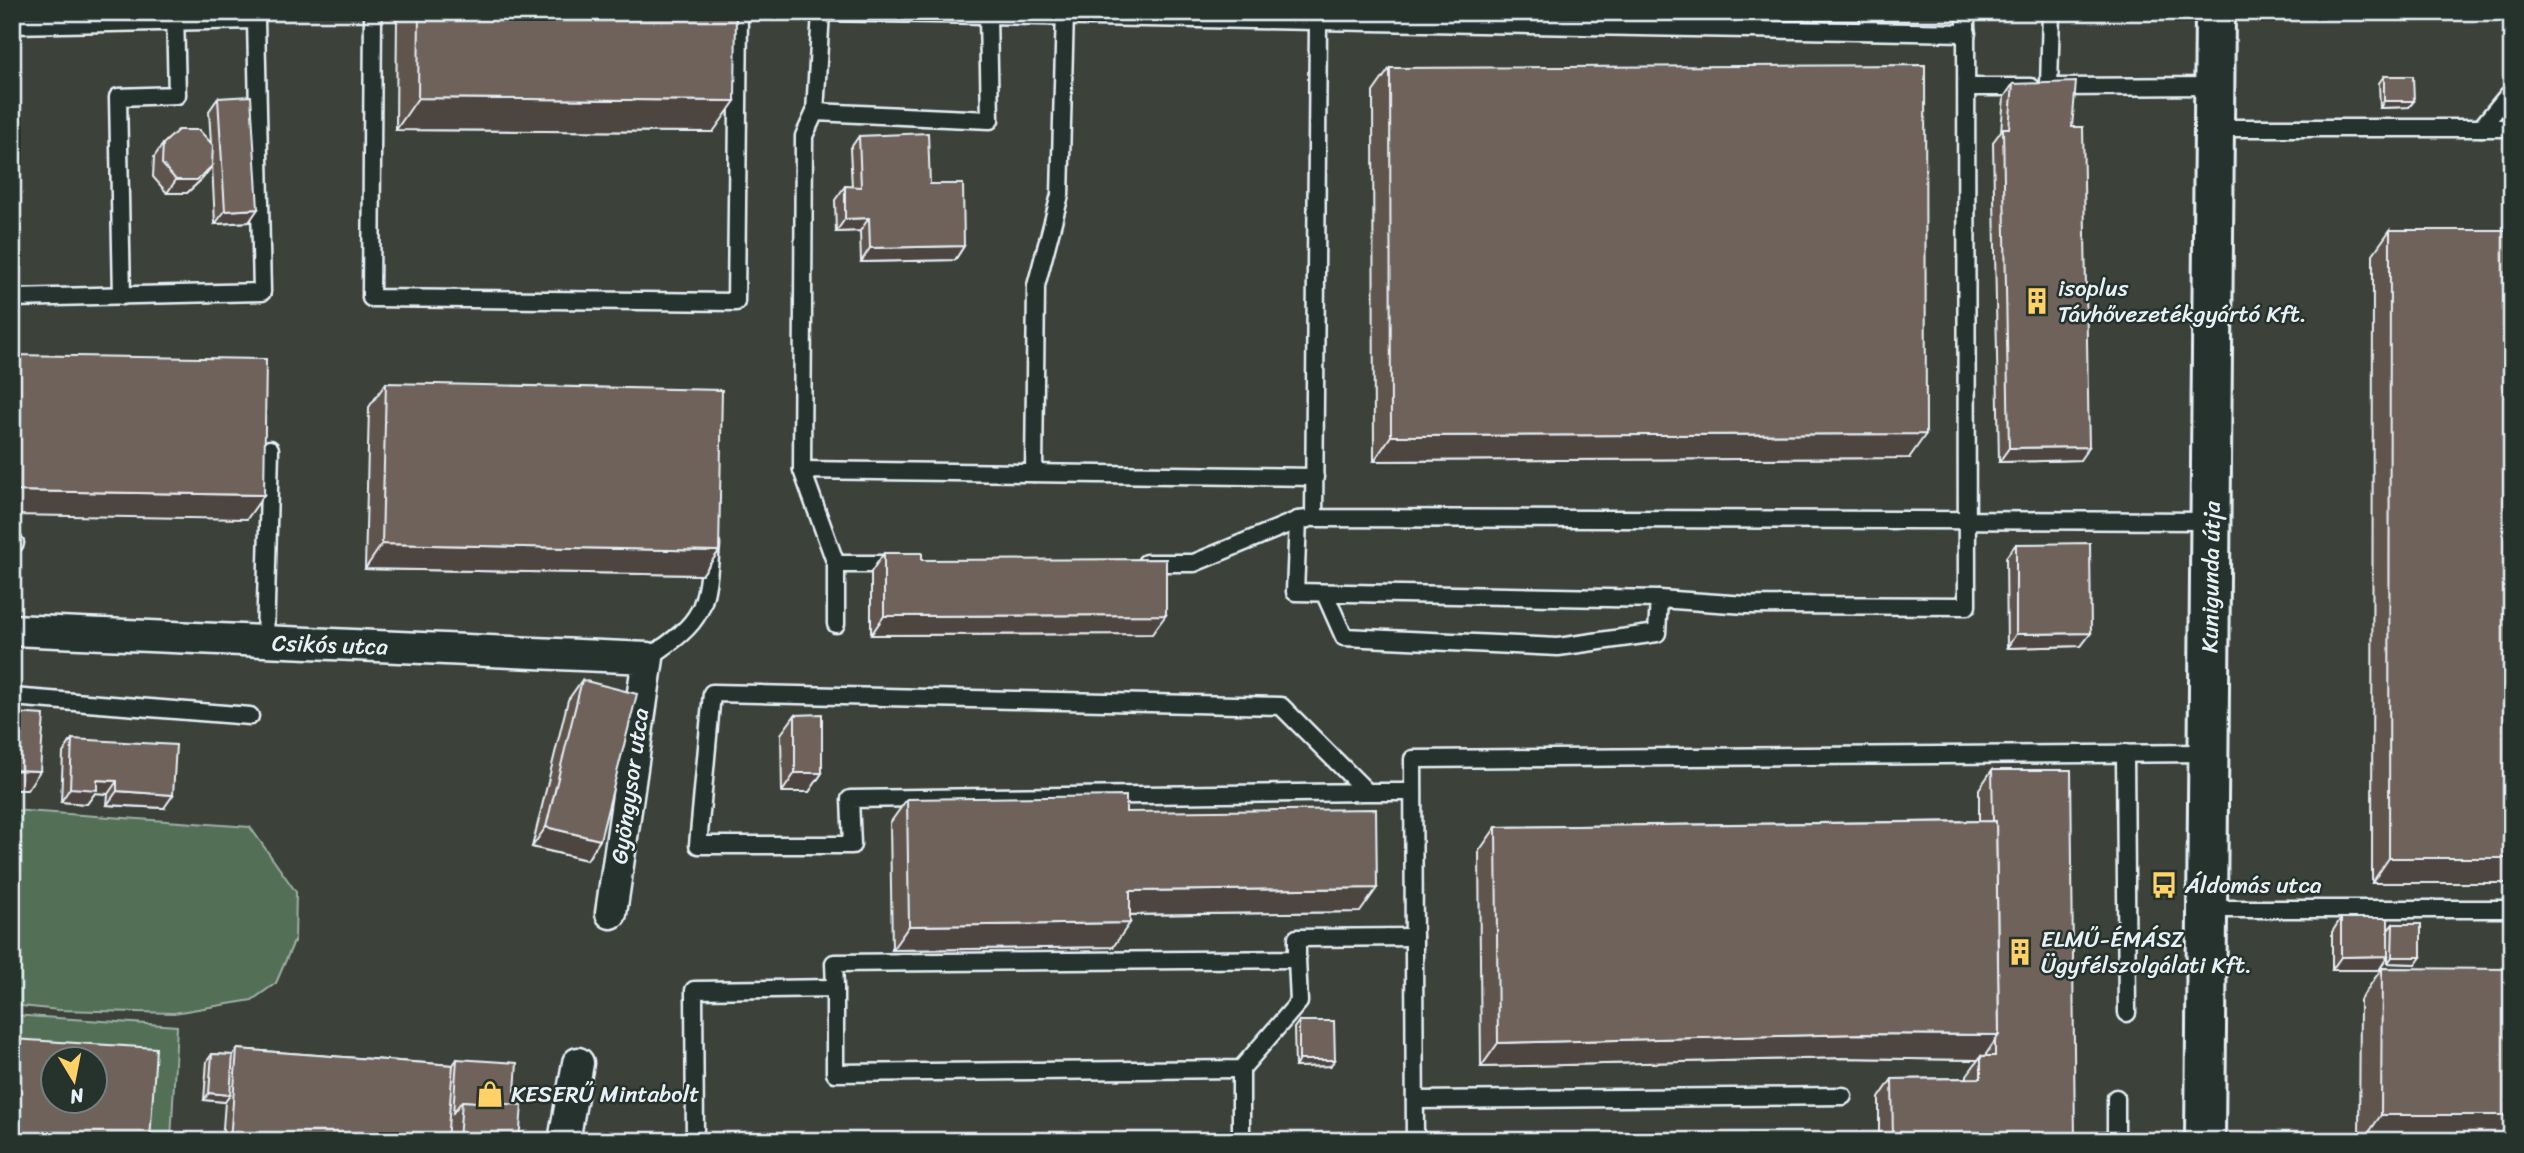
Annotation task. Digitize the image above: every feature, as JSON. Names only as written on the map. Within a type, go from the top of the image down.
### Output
[{"type":"street","name":"Kunigunda útja","points":[[2206,1141],[2215,12]]},
{"type":"street","name":"Csikós utca","points":[[12,630],[649,658]]},
{"type":"street","name":"Gyöngysor utca","points":[[611,913],[649,658]]},
{"type":"street","points":[[564,1141],[578,1063]]},
{"type":"lane","points":[[373,12],[371,298],[736,302],[739,12]]},
{"type":"lane","points":[[836,624],[836,564],[802,470],[804,136],[815,112],[821,12],[1065,14],[1318,23],[1527,19],[1719,20],[1804,30],[1966,33]]},
{"type":"lane","points":[[1804,12],[1804,30]]},
{"type":"lane","points":[[1869,12],[1869,31]]},
{"type":"lane","points":[[1318,23],[1315,477],[1295,592],[1659,599],[1746,605],[1967,606],[1966,12]]},
{"type":"lane","points":[[2049,87],[2051,12]]},
{"type":"lane","points":[[1034,473],[1036,286],[1060,195],[1065,14]]},
{"type":"lane","points":[[815,112],[990,120],[988,15]]},
{"type":"lane","points":[[12,25],[255,16],[262,292],[12,298]]},
{"type":"lane","points":[[122,296],[118,97],[177,95],[175,17]]},
{"type":"lane","points":[[1967,87],[2215,86]]},
{"type":"lane","points":[[2481,128],[2508,94]]},
{"type":"lane","points":[[2214,128],[2512,128]]},
{"type":"lane","points":[[265,642],[270,449]]},
{"type":"lane","points":[[802,470],[1315,477]]},
{"type":"lane","points":[[1125,563],[1194,563],[1306,519],[2212,521]]},
{"type":"lane","points":[[649,658],[675,640],[699,615],[708,588],[713,521]]},
{"type":"lane","points":[[836,564],[918,564]]},
{"type":"lane","points":[[1325,594],[1344,637],[1558,647],[1657,633],[1659,599]]},
{"type":"lane","points":[[1367,792],[1281,706],[712,694],[698,845],[852,845],[850,799],[1412,792]]},
{"type":"lane","points":[[12,697],[250,716]]},
{"type":"lane","points":[[2124,753],[2127,1013]]},
{"type":"lane","points":[[1415,1141],[1413,759],[2209,753]]},
{"type":"lane","points":[[2207,909],[2512,909]]},
{"type":"lane","points":[[1241,1141],[1241,1069],[1299,1002],[1297,938],[1414,937]]},
{"type":"lane","points":[[1241,1069],[835,1073],[834,963],[1297,959]]},
{"type":"lane","points":[[695,1141],[694,990],[835,988]]},
{"type":"lane","points":[[1415,1100],[1843,1096]]},
{"type":"lane","points":[[2116,1098],[2116,1141]]},
{"type":"green space","points":[[12,810],[250,827],[296,892],[295,939],[276,983],[252,1000],[174,1013],[59,1010],[12,1005]]},
{"type":"green space","points":[[12,1015],[177,1026],[171,1141],[139,1141],[108,1084],[108,1044],[38,1044],[38,1057],[12,1057]]},
{"type":"building","points":[[419,12],[736,12],[735,101],[418,98]]},
{"type":"building","points":[[1925,65],[1926,434],[1391,436],[1390,68]]},
{"type":"building","points":[[2384,76],[2413,76],[2414,101],[2384,101]]},
{"type":"building","name":"isoplus Távhővezetékgyártó Kft.","points":[[2076,82],[2072,127],[2083,127],[2089,447],[2009,448],[2003,128],[2009,128],[2013,84]]},
{"type":"building","points":[[251,96],[258,209],[225,211],[218,98]]},
{"type":"building","points":[[178,130],[199,130],[213,145],[212,166],[197,180],[176,180],[162,164],[163,144]]},
{"type":"building","points":[[928,133],[930,184],[963,184],[964,246],[870,248],[869,218],[845,219],[845,186],[861,187],[859,136]]},
{"type":"building","points":[[2390,230],[2512,230],[2512,858],[2389,858]]},
{"type":"building","points":[[12,355],[266,359],[264,495],[12,491]]},
{"type":"building","points":[[386,383],[722,390],[719,551],[382,544]]},
{"type":"building","points":[[2090,543],[2091,633],[2016,634],[2016,544]]},
{"type":"building","points":[[884,553],[922,553],[922,560],[1166,559],[1166,615],[884,616]]},
{"type":"building","points":[[582,680],[637,694],[600,840],[546,827]]},
{"type":"building","points":[[12,713],[44,715],[40,771],[12,770]]},
{"type":"building","points":[[822,714],[822,773],[795,773],[795,715]]},
{"type":"building","points":[[72,739],[176,745],[173,795],[117,791],[117,781],[97,780],[97,790],[70,788]]},
{"type":"building","name":"ELMŰ-ÉMÁSZ Ügyfélszolgálati Kft.","points":[[1992,770],[2071,770],[2075,1141],[1893,1141],[1892,1079],[1981,1078],[1981,1056],[1995,1056],[1995,1041],[1999,1035],[1996,821],[1993,821]]},
{"type":"building","points":[[1126,796],[1126,812],[1376,809],[1377,888],[1130,891],[1130,923],[909,926],[907,799]]},
{"type":"building","points":[[1996,821],[1999,1035],[1859,1034],[1498,1043],[1496,827]]},
{"type":"building","points":[[2341,918],[2388,918],[2388,956],[2341,957]]},
{"type":"building","points":[[2393,924],[2421,924],[2421,957],[2392,957]]},
{"type":"building","points":[[2382,968],[2512,969],[2512,1115],[2381,1115]]},
{"type":"building","points":[[1299,1021],[1334,1021],[1335,1060],[1299,1060]]},
{"type":"building","points":[[12,1039],[92,1044],[38,1044],[38,1114],[108,1114],[108,1045],[156,1048],[150,1141],[12,1141]]},
{"type":"building","points":[[237,1049],[453,1065],[447,1141],[230,1141]]},
{"type":"building","points":[[212,1054],[233,1055],[230,1095],[209,1093]]},
{"type":"building","points":[[457,1059],[517,1063],[514,1105],[462,1101],[453,1113]]},
{"type":"building","points":[[462,1101],[522,1105],[519,1141],[459,1140]]},
{"type":"place","name":"isoplus Távhővezetékgyártó Kft.","points":[[2037,301]]},
{"type":"place","name":"Áldomás utca","points":[[2164,885]]},
{"type":"place","name":"ELMŰ-ÉMÁSZ Ügyfélszolgálati Kft.","points":[[2020,952]]},
{"type":"place","name":"KESERŰ Mintabolt","points":[[490,1094]]}]
